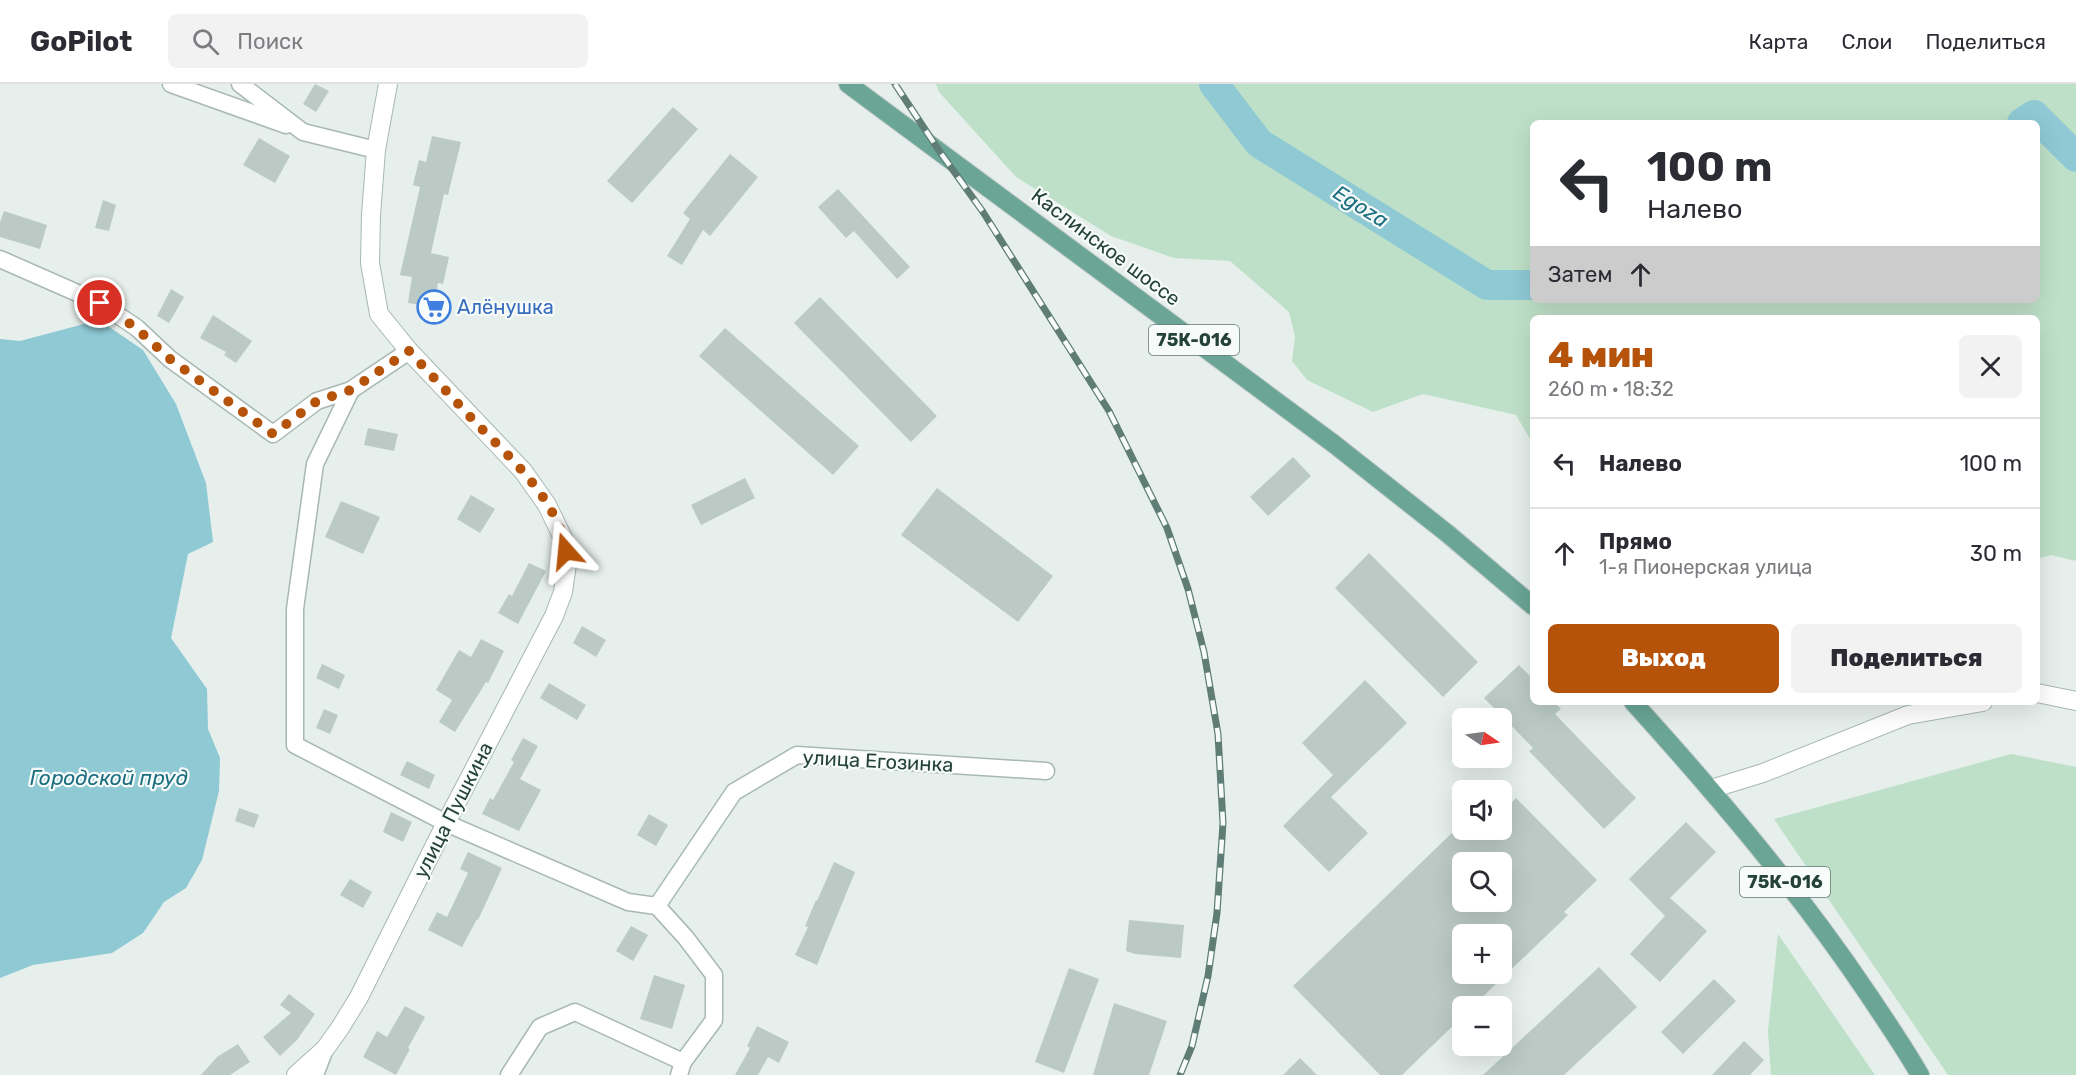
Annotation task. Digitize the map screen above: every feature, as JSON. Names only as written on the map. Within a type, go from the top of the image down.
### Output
[{"type":"main road","name":"Каслинское шоссе","points":[[848,84],[1334,444],[1448,534],[1530,603]]},
{"type":"main road","name":"75К-016","points":[[1636,705],[1711,789],[1830,938],[1920,1075]]},
{"type":"street","points":[[171,84],[303,132],[376,150]]},
{"type":"street","points":[[240,84],[303,132]]},
{"type":"street","name":"улица Пушкина","points":[[315,1075],[325,1049],[359,997],[446,823],[554,616],[563,592],[567,564],[563,538],[547,505],[523,471],[409,351],[379,314],[370,263],[371,214],[376,150],[388,84]]},
{"type":"street","points":[[0,259],[100,303],[136,328],[170,359],[273,434],[317,401],[351,390],[409,351]]},
{"type":"street","points":[[351,390],[315,464],[295,609],[296,745],[446,823],[628,902],[657,906],[686,938],[714,975],[714,1020],[681,1068],[575,1012],[540,1027],[509,1075]]},
{"type":"street","points":[[2040,694],[2076,701]]},
{"type":"street","points":[[1711,789],[1763,773],[1908,715],[1966,705]]},
{"type":"street","name":"улица Егозинка","points":[[657,906],[734,792],[797,755],[1046,771]]},
{"type":"street","points":[[296,1075],[325,1049]]},
{"type":"green space","points":[[936,84],[2076,84],[2076,561],[2051,555],[2040,558],[2040,315],[1530,315],[1530,439],[1516,415],[1423,394],[1373,412],[1307,380],[1292,361],[1295,337],[1289,312],[1230,261],[1174,258],[1111,236],[1016,177],[939,92]]},
{"type":"green space","points":[[2011,754],[2076,767],[2076,1075],[1948,1075],[1774,819]]},
{"type":"green space","points":[[1778,934],[1875,1075],[1771,1075],[1768,1031]]},
{"type":"water","name":"Городской пруд","points":[[99,320],[143,350],[176,404],[206,483],[213,542],[188,554],[171,638],[207,689],[208,729],[220,758],[219,791],[202,860],[186,888],[164,902],[143,933],[112,953],[33,965],[0,978],[0,339],[20,341]]},
{"type":"building","points":[[315,84],[329,91],[316,112],[303,104]]},
{"type":"building","points":[[673,107],[698,129],[632,203],[607,181]]},
{"type":"building","points":[[432,136],[461,142],[448,195],[444,194],[431,253],[449,257],[443,284],[438,283],[434,307],[408,303],[412,277],[400,275],[420,187],[413,185],[419,160],[426,162]]},
{"type":"building","points":[[259,138],[290,156],[275,183],[243,165]]},
{"type":"building","points":[[730,154],[758,177],[710,236],[703,230],[682,265],[667,256],[690,219],[683,213]]},
{"type":"building","points":[[838,189],[910,267],[897,279],[854,231],[846,238],[818,207]]},
{"type":"building","points":[[103,200],[116,205],[109,231],[95,228]]},
{"type":"building","points":[[4,211],[47,225],[40,249],[0,237],[0,222]]},
{"type":"building","points":[[171,289],[184,297],[169,323],[157,316]]},
{"type":"building","points":[[820,297],[937,416],[911,442],[794,323]]},
{"type":"building","points":[[213,315],[252,341],[236,363],[224,355],[226,352],[200,338]]},
{"type":"building","points":[[725,328],[859,446],[833,475],[699,356]]},
{"type":"building","points":[[368,428],[398,434],[394,451],[364,445]]},
{"type":"building","points":[[1293,457],[1311,476],[1268,516],[1250,497]]},
{"type":"building","points":[[745,478],[755,498],[701,525],[691,505]]},
{"type":"building","points":[[937,488],[1053,576],[1018,622],[901,535]]},
{"type":"building","points":[[471,495],[495,509],[480,533],[457,519]]},
{"type":"building","points":[[341,501],[380,517],[363,554],[325,537]]},
{"type":"building","points":[[1369,553],[1478,662],[1443,697],[1335,588]]},
{"type":"building","points":[[529,563],[546,571],[518,624],[498,613],[509,594],[512,596]]},
{"type":"building","points":[[582,626],[606,640],[596,657],[573,643]]},
{"type":"building","points":[[481,639],[504,651],[488,683],[486,682],[455,732],[439,722],[452,700],[436,690],[459,650],[471,657]]},
{"type":"building","points":[[322,664],[345,675],[339,689],[316,678]]},
{"type":"building","points":[[1519,665],[1530,676],[1530,705],[1557,705],[1561,709],[1555,714],[1636,798],[1604,829],[1529,751],[1533,748],[1512,727],[1512,708],[1494,708],[1484,698]]},
{"type":"building","points":[[1365,680],[1407,723],[1331,797],[1368,833],[1329,872],[1283,826],[1333,775],[1302,743]]},
{"type":"building","points":[[549,683],[586,705],[577,720],[540,698]]},
{"type":"building","points":[[324,709],[338,715],[330,734],[316,728]]},
{"type":"building","points":[[523,738],[538,746],[520,779],[541,790],[519,831],[482,814],[490,798],[493,800],[514,762],[511,760]]},
{"type":"building","points":[[407,761],[435,775],[429,789],[400,775]]},
{"type":"building","points":[[1516,798],[1597,880],[1564,912],[1568,915],[1512,969],[1512,924],[1452,924],[1452,984],[1496,984],[1483,996],[1452,996],[1452,1027],[1402,1075],[1380,1075],[1293,986],[1452,833],[1452,840],[1512,840],[1512,802]]},
{"type":"building","points":[[239,808],[259,815],[254,828],[235,821]]},
{"type":"building","points":[[391,812],[412,822],[403,842],[383,832]]},
{"type":"building","points":[[649,814],[668,825],[656,846],[637,835]]},
{"type":"building","points":[[1686,822],[1716,852],[1670,898],[1707,931],[1660,982],[1630,954],[1665,916],[1629,879]]},
{"type":"building","points":[[468,852],[502,868],[478,920],[462,947],[428,930],[437,912],[447,917],[468,873],[460,869]]},
{"type":"building","points":[[834,862],[855,872],[817,965],[795,955],[808,927],[805,926]]},
{"type":"building","points":[[350,879],[372,892],[363,908],[340,895]]},
{"type":"building","points":[[1129,920],[1184,925],[1181,958],[1135,954],[1126,951]]},
{"type":"building","points":[[631,926],[648,935],[633,961],[616,951]]},
{"type":"building","points":[[1599,967],[1637,1007],[1564,1075],[1483,1075],[1503,1056],[1512,1056],[1512,1048]]},
{"type":"building","points":[[1069,968],[1099,979],[1064,1073],[1035,1062]]},
{"type":"building","points":[[654,975],[685,985],[672,1029],[640,1019]]},
{"type":"building","points":[[1714,979],[1736,1001],[1683,1054],[1661,1032]]},
{"type":"building","points":[[289,994],[315,1014],[297,1040],[280,1056],[263,1037],[291,1013],[280,1005]]},
{"type":"building","points":[[1114,1003],[1167,1021],[1149,1075],[1093,1075]]},
{"type":"building","points":[[405,1006],[425,1017],[396,1075],[363,1057],[377,1031],[387,1037]]},
{"type":"building","points":[[757,1026],[789,1042],[779,1063],[768,1057],[758,1075],[735,1075],[750,1048],[747,1046]]},
{"type":"building","points":[[1744,1041],[1764,1060],[1750,1075],[1712,1075]]},
{"type":"building","points":[[238,1044],[250,1062],[230,1075],[201,1075],[217,1057]]},
{"type":"building","points":[[1300,1058],[1317,1075],[1283,1075]]},
{"type":"waterway","name":"Egoza","points":[[1214,84],[1259,143],[1487,285],[1530,285]]},
{"type":"waterway","name":"Egoza","points":[[2026,120],[2034,115],[2039,120]]},
{"type":"waterway","name":"Egoza","points":[[2040,121],[2076,157]]},
{"type":"railway","points":[[895,84],[983,212],[1109,411],[1167,528],[1188,589],[1204,652],[1218,734],[1223,823],[1217,913],[1208,976],[1192,1046],[1180,1075]]},
{"type":"place","name":"Алёнушка","points":[[434,307]]},
{"type":"route","points":[[100,303],[136,328],[170,359],[273,434],[317,401],[351,390],[409,351],[523,471],[547,505],[563,538],[566,551]]}]
